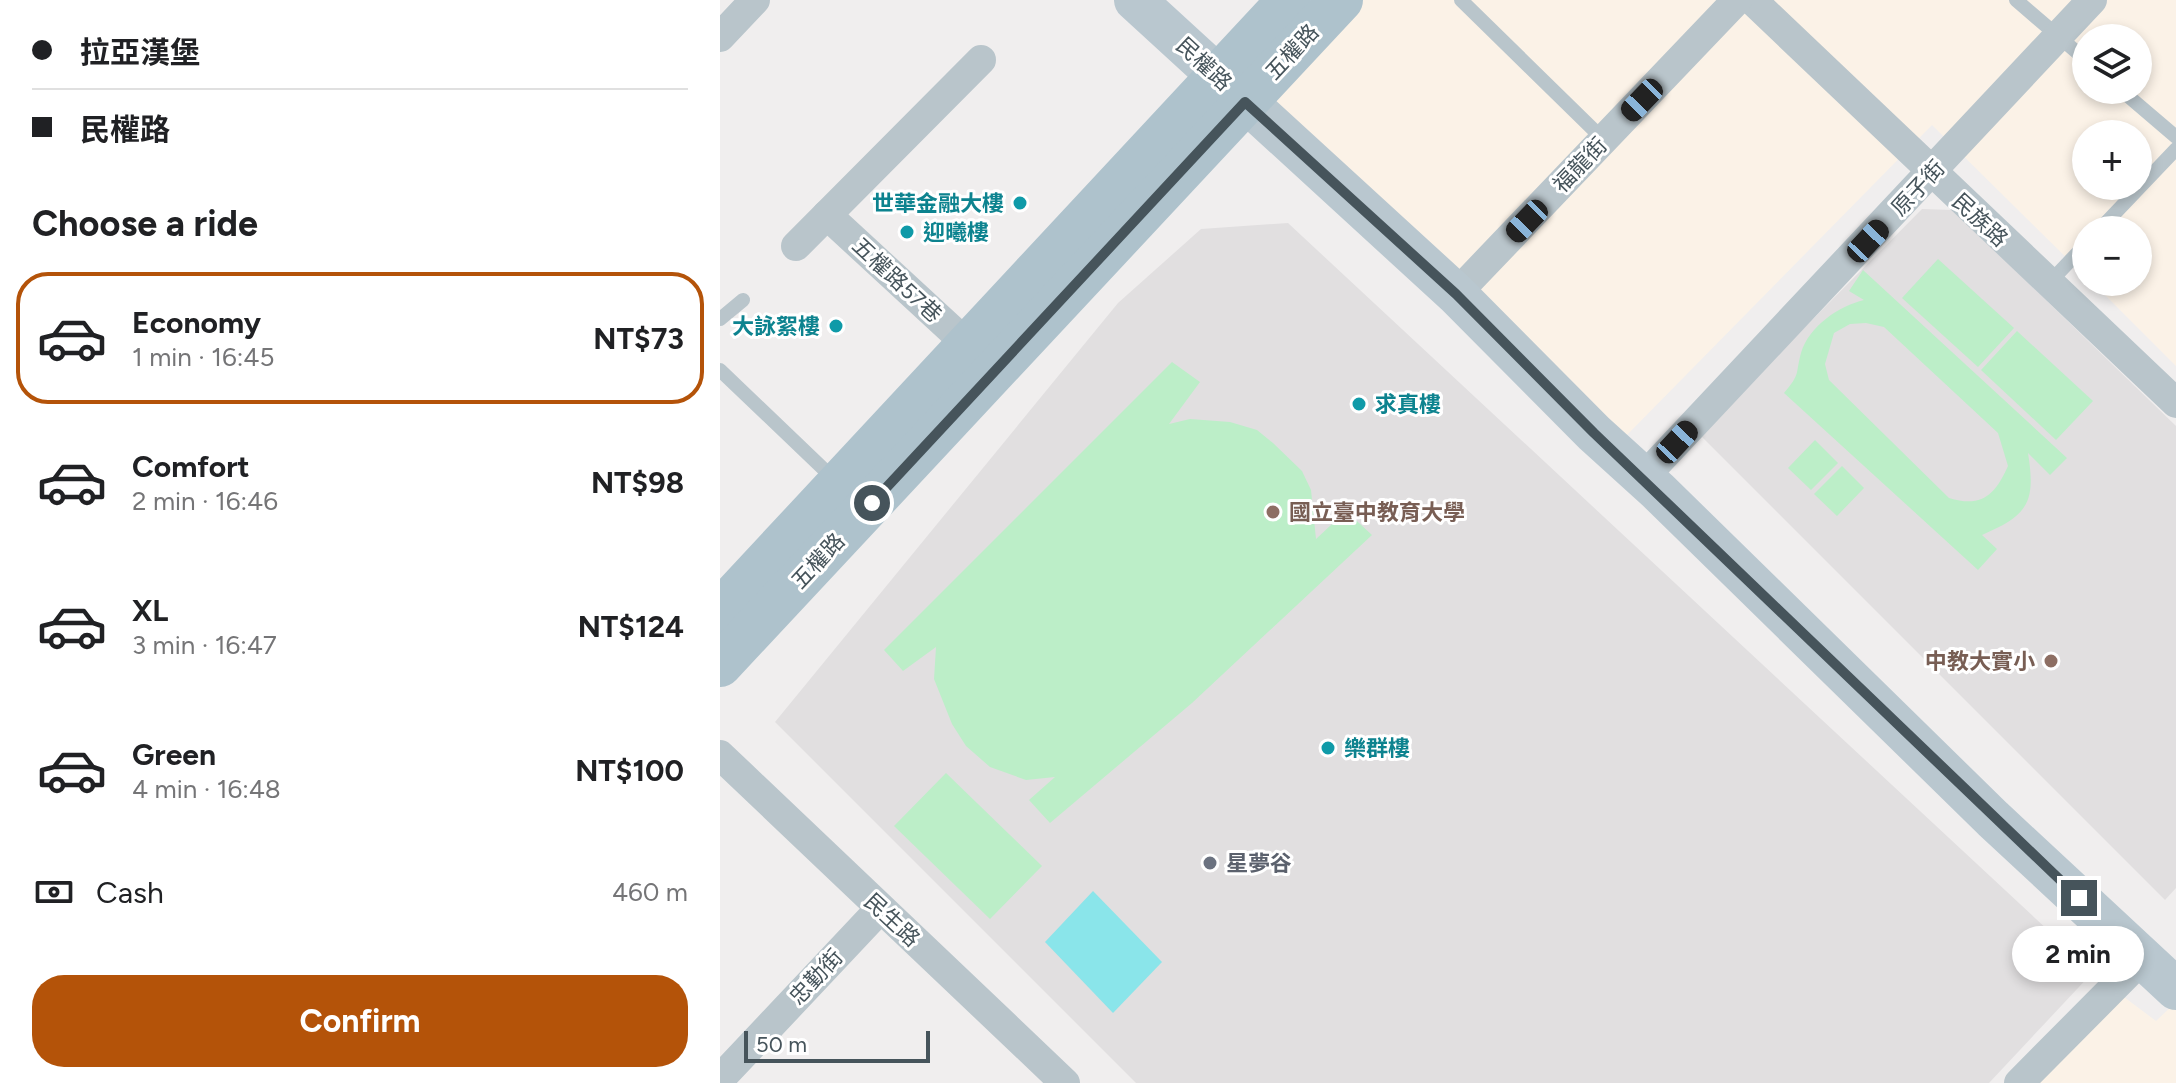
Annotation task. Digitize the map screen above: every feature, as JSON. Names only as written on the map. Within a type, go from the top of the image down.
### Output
[{"type":"main road","name":"民權路","points":[[1135,0],[1456,294],[1594,433],[1993,819],[2176,989]]},
{"type":"main road","name":"五權路","points":[[720,665],[1231,90],[1289,0]]},
{"type":"main road","name":"五權路","points":[[720,611],[968,345],[1231,90],[1341,0]]},
{"type":"street","points":[[720,37],[755,0]]},
{"type":"street","name":"福龍街","points":[[1456,294],[1737,0]]},
{"type":"street","name":"民族路","points":[[1752,0],[1931,174],[2176,403]]},
{"type":"street","name":"原子街","points":[[1643,478],[2092,0]]},
{"type":"street","points":[[796,246],[981,60]]},
{"type":"street","name":"五權路57巷","points":[[827,215],[968,345]]},
{"type":"street","name":"民生路","points":[[720,755],[1065,1083]]},
{"type":"street","name":"忠勤街","points":[[720,1079],[880,909]]},
{"type":"street","points":[[2019,1083],[2143,958]]},
{"type":"lane","points":[[1461,0],[1604,140]]},
{"type":"lane","points":[[2016,0],[2072,48]]},
{"type":"lane","points":[[2137,104],[2176,137]]},
{"type":"lane","points":[[2112,216],[2176,149]]},
{"type":"lane","points":[[2049,283],[2072,259]]},
{"type":"lane","points":[[720,319],[743,300]]},
{"type":"lane","points":[[720,370],[839,483]]},
{"type":"shaded area","points":[[1361,0],[2176,0],[2176,366],[2106,296],[2152,296],[2152,216],[2072,216],[2072,263],[1932,125],[1623,439],[1262,101]]},
{"type":"shaded area","name":"中教大實小","points":[[1922,209],[1953,210],[2176,426],[2176,888],[2165,900],[1699,434]]},
{"type":"shaded area","name":"國立臺中教育大學","points":[[1288,223],[2093,972],[1989,1083],[1136,1083],[775,722],[1118,303],[1201,229]]},
{"type":"shaded area","points":[[2104,982],[2156,1021],[2176,1002],[2176,1083],[2012,1083]]},
{"type":"green space","points":[[1938,259],[2014,328],[1978,367],[1902,298]]},
{"type":"green space","points":[[1863,270],[2067,458],[2050,475],[2028,453],[2029,496],[2010,521],[1982,535],[1997,549],[1978,570],[1784,393],[1795,377],[1801,353],[1811,334],[1835,312],[1864,300],[1849,291]],"holes":[[[1866,323],[1884,327],[1998,433],[2008,466],[1998,485],[1986,497],[1970,501],[1949,498],[1829,380],[1825,364],[1834,333],[1850,324]]]},
{"type":"green space","points":[[2017,331],[2093,401],[2056,440],[1981,370]]},
{"type":"green space","points":[[1172,362],[1200,382],[1169,424],[1190,419],[1230,422],[1257,430],[1302,471],[1311,490],[1316,539],[1346,511],[1372,535],[1192,703],[1050,823],[1029,800],[1055,777],[1026,780],[990,767],[966,746],[952,724],[934,679],[936,647],[903,671],[884,650]]},
{"type":"green space","points":[[1815,440],[1838,463],[1811,490],[1788,468]]},
{"type":"green space","points":[[1842,466],[1864,488],[1837,516],[1814,494]]},
{"type":"green space","points":[[946,773],[1042,866],[990,919],[894,826]]},
{"type":"water","points":[[1093,891],[1162,962],[1113,1013],[1045,942]]},
{"type":"place","name":"世華金融大樓","points":[[1020,203]]},
{"type":"place","name":"迎曦樓","points":[[907,232]]},
{"type":"place","name":"大詠絮樓","points":[[836,326]]},
{"type":"place","name":"求真樓","points":[[1359,404]]},
{"type":"place","name":"國立臺中教育大學","points":[[1273,512]]},
{"type":"place","name":"中教大實小","points":[[2051,661]]},
{"type":"place","name":"樂群樓","points":[[1328,748]]},
{"type":"place","name":"星夢谷","points":[[1210,863]]},
{"type":"route","points":[[872,503],[1245,102],[1456,294],[1594,433],[1658,491],[1993,819],[2079,898]]}]
